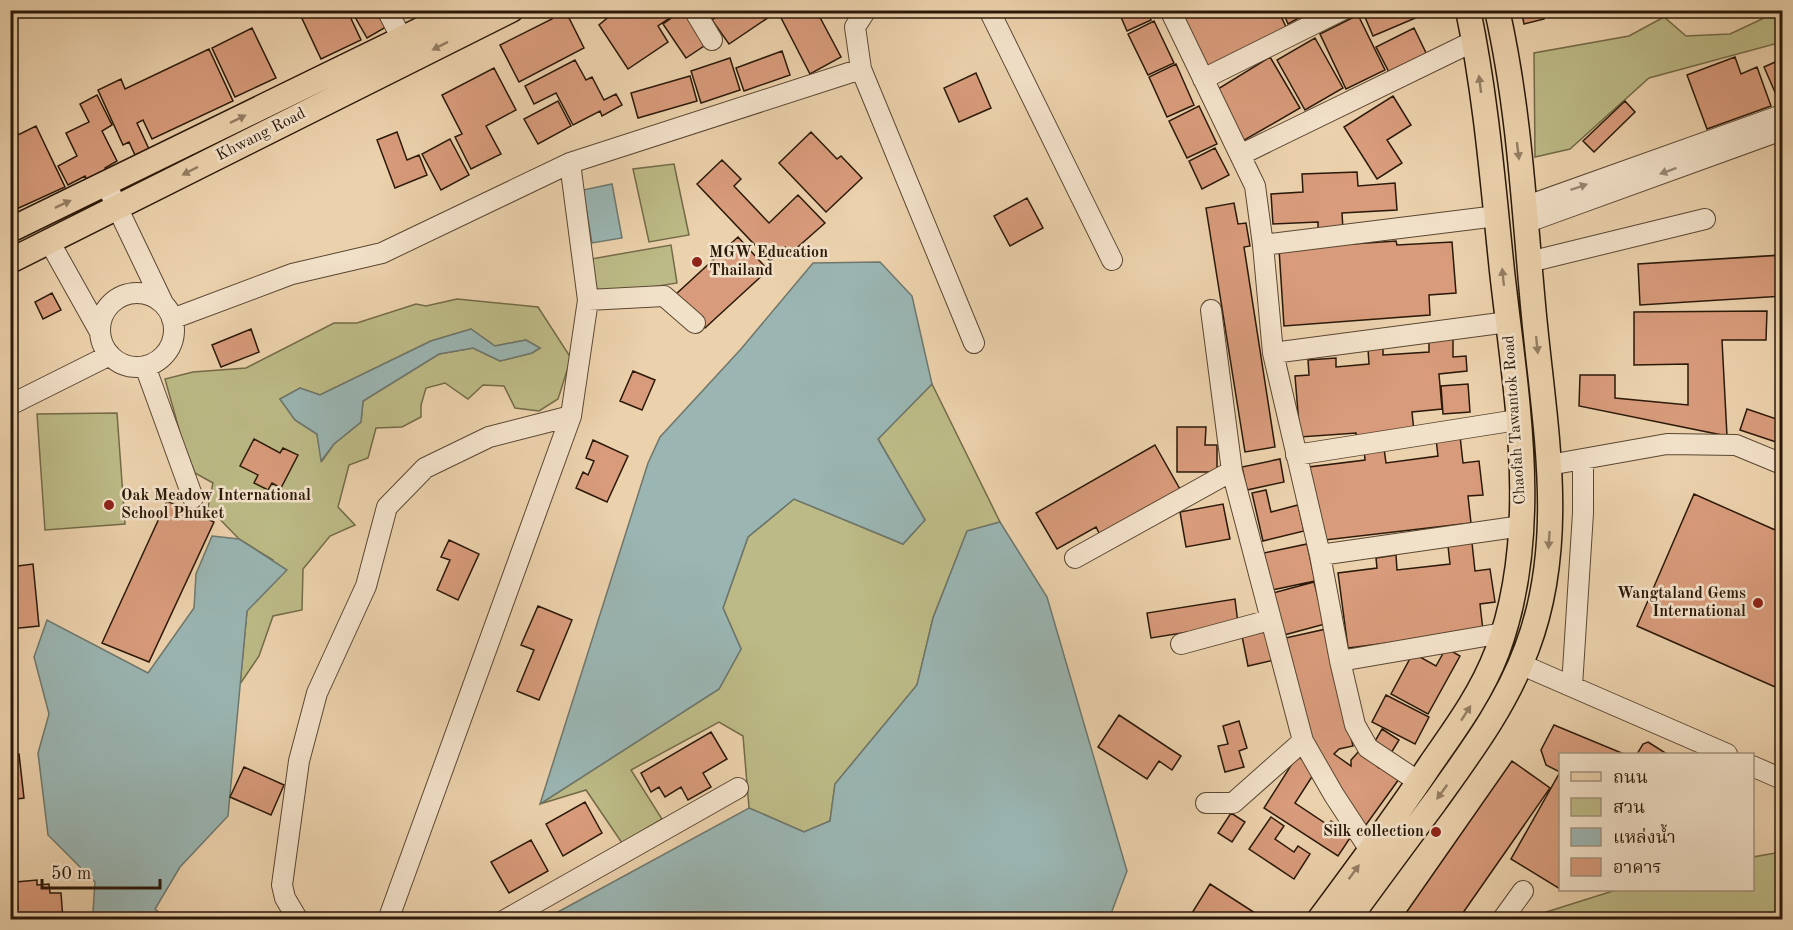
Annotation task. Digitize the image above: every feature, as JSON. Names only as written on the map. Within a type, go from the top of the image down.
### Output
[{"type":"main road","name":"Khwang Road","points":[[10,230],[402,39],[467,17],[511,10]]},
{"type":"main road","name":"Chaofah Tawantok Road","points":[[1319,920],[1419,782],[1478,694],[1503,633],[1517,575],[1522,526],[1522,468],[1497,216],[1474,41],[1467,10]]},
{"type":"main road","name":"Chaofah Tawantok Road","points":[[1348,920],[1488,726],[1520,664],[1534,625],[1548,555],[1551,510],[1549,465],[1507,59],[1497,10]]},
{"type":"main road","name":"Khwang Road","points":[[10,261],[117,207],[467,17]]},
{"type":"street","points":[[387,10],[402,39]]},
{"type":"street","points":[[694,10],[712,40]]},
{"type":"street","points":[[866,10],[855,27],[861,69],[974,343]]},
{"type":"street","points":[[989,10],[1112,260]]},
{"type":"street","points":[[1170,10],[1255,186],[1273,353],[1320,555],[1340,661],[1355,724],[1368,748],[1419,782]]},
{"type":"street","points":[[1203,79],[1342,10]]},
{"type":"street","points":[[1240,155],[1474,41]]},
{"type":"street","points":[[168,311],[291,274],[382,253],[570,163],[861,69]]},
{"type":"street","points":[[1524,215],[1782,115]]},
{"type":"street","points":[[1524,215],[1782,130]]},
{"type":"street","points":[[388,920],[571,416],[588,300],[570,163]]},
{"type":"street","points":[[49,241],[100,332],[103,345],[110,355],[133,367],[145,366],[156,361],[167,351],[174,332],[168,311],[106,184]]},
{"type":"street","points":[[1263,245],[1497,216]]},
{"type":"street","points":[[1529,262],[1705,219]]},
{"type":"street","points":[[100,332],[102,319],[109,306],[130,293],[144,293],[168,311]]},
{"type":"street","points":[[588,300],[664,296],[696,323]]},
{"type":"street","points":[[1211,309],[1232,471],[1304,741],[1334,795],[1370,850]]},
{"type":"street","points":[[1273,353],[1508,322]]},
{"type":"street","points":[[10,405],[110,355]]},
{"type":"street","points":[[145,366],[193,498]]},
{"type":"street","points":[[298,920],[285,898],[282,885],[299,761],[317,693],[366,586],[387,507],[425,468],[489,437],[571,416]]},
{"type":"street","points":[[1296,455],[1517,420]]},
{"type":"street","points":[[1549,465],[1667,444],[1736,445],[1782,464]]},
{"type":"street","points":[[1572,686],[1583,513],[1583,459]]},
{"type":"street","points":[[1076,558],[1232,471]]},
{"type":"street","points":[[1320,555],[1522,526]]},
{"type":"street","points":[[1181,644],[1270,620]]},
{"type":"street","points":[[1340,661],[1503,633]]},
{"type":"street","points":[[1520,664],[1725,753]]},
{"type":"street","points":[[1206,803],[1233,803],[1304,741]]},
{"type":"street","points":[[1754,767],[1782,778]]},
{"type":"street","points":[[505,920],[738,788]]},
{"type":"street","points":[[1502,920],[1523,891]]},
{"type":"green space","points":[[1782,11],[1782,42],[1649,78],[1570,149],[1535,157],[1534,53],[1629,36],[1664,17],[1686,36],[1730,34]]},
{"type":"green space","points":[[674,164],[689,235],[649,242],[633,169]]},
{"type":"green space","points":[[671,245],[677,283],[598,296],[591,259]]},
{"type":"green space","points":[[457,299],[538,307],[571,358],[558,399],[539,411],[515,408],[504,386],[483,385],[468,399],[445,383],[426,388],[421,405],[421,417],[402,427],[376,428],[368,458],[349,465],[338,507],[355,525],[330,536],[303,569],[302,610],[273,616],[259,656],[240,684],[247,611],[273,560],[239,539],[208,507],[213,483],[195,473],[182,440],[165,379],[193,372],[246,368],[334,323],[357,323],[416,304],[426,306]],"holes":[[[471,329],[495,346],[526,340],[540,348],[532,353],[500,361],[473,348],[439,354],[363,401],[361,422],[334,444],[322,461],[317,434],[295,420],[280,399],[300,388],[320,395],[431,341]]]},
{"type":"green space","points":[[932,384],[1000,522],[967,531],[933,618],[917,685],[835,784],[830,821],[804,832],[749,808],[743,736],[719,722],[631,770],[662,819],[622,843],[586,790],[540,804],[719,689],[741,649],[723,608],[748,537],[794,499],[903,544],[925,520],[878,439]]},
{"type":"green space","points":[[117,413],[125,524],[45,530],[37,414]]},
{"type":"green space","points":[[1782,852],[1782,919],[1535,919],[1540,914],[1613,891],[1754,891],[1754,857]]},
{"type":"water","points":[[612,184],[622,238],[592,243],[583,190]]},
{"type":"water","points":[[880,262],[912,296],[932,384],[878,439],[925,520],[903,544],[794,499],[748,537],[723,608],[741,649],[719,689],[540,804],[648,463],[660,437],[741,349],[813,263]]},
{"type":"water","points":[[471,329],[495,346],[526,340],[540,348],[532,353],[500,361],[473,348],[439,354],[363,401],[361,422],[334,444],[321,461],[317,434],[295,420],[280,399],[300,388],[320,395],[431,341]]},
{"type":"water","points":[[1000,522],[1047,597],[1127,871],[1109,919],[545,919],[749,808],[804,832],[830,821],[835,784],[917,685],[933,618],[967,531]]},
{"type":"water","points":[[212,536],[239,539],[287,570],[247,611],[228,816],[180,867],[155,909],[167,919],[96,919],[93,912],[95,882],[48,835],[38,753],[49,714],[34,657],[47,620],[148,673],[194,608],[196,574]]},
{"type":"building","points":[[298,10],[347,10],[361,40],[321,59]]},
{"type":"building","points":[[351,10],[377,10],[386,27],[367,38]]},
{"type":"building","points":[[548,10],[565,10],[584,48],[519,82],[500,45],[552,19]]},
{"type":"building","points":[[617,10],[681,10],[658,26],[668,42],[628,69],[599,25]]},
{"type":"building","points":[[683,10],[688,10],[710,42],[686,58],[663,24]]},
{"type":"building","points":[[726,10],[769,10],[772,15],[729,44],[712,20]]},
{"type":"building","points":[[777,10],[816,10],[841,57],[810,74]]},
{"type":"building","points":[[1118,10],[1147,10],[1151,20],[1127,31]]},
{"type":"building","points":[[1184,10],[1278,10],[1286,27],[1205,70],[1177,14]]},
{"type":"building","points":[[1282,10],[1313,10],[1288,24]]},
{"type":"building","points":[[1362,10],[1431,10],[1432,11],[1373,36]]},
{"type":"building","points":[[1521,10],[1542,10],[1544,19],[1524,24]]},
{"type":"building","points":[[1358,15],[1385,70],[1346,89],[1320,34]]},
{"type":"building","points":[[1154,21],[1174,63],[1148,75],[1128,34]]},
{"type":"building","points":[[252,28],[276,78],[235,97],[212,48]]},
{"type":"building","points":[[1414,28],[1428,57],[1391,76],[1376,47]]},
{"type":"building","points":[[1315,38],[1343,88],[1305,110],[1277,60]]},
{"type":"building","points":[[209,49],[233,101],[152,139],[143,120],[137,123],[149,149],[135,155],[129,142],[123,145],[98,90],[121,79],[125,89]]},
{"type":"building","points":[[782,51],[790,75],[744,91],[736,68]]},
{"type":"building","points":[[1270,57],[1300,108],[1241,142],[1213,92]]},
{"type":"building","points":[[1735,57],[1741,74],[1757,67],[1771,106],[1707,129],[1687,75]]},
{"type":"building","points":[[730,58],[740,90],[701,103],[691,71]]},
{"type":"building","points":[[1782,59],[1782,97],[1778,99],[1764,67]]},
{"type":"building","points":[[575,60],[586,80],[592,77],[604,100],[616,94],[622,105],[602,116],[600,111],[573,125],[556,93],[534,104],[525,86]]},
{"type":"building","points":[[1176,64],[1194,105],[1167,117],[1149,77]]},
{"type":"building","points":[[494,68],[516,110],[486,126],[501,154],[471,169],[455,137],[462,134],[442,95]]},
{"type":"building","points":[[976,73],[991,108],[959,122],[944,88]]},
{"type":"building","points":[[690,76],[697,101],[638,118],[631,93]]},
{"type":"building","points":[[97,95],[112,125],[102,131],[117,161],[105,168],[107,173],[88,183],[85,176],[68,185],[58,166],[77,156],[66,133],[89,122],[80,104]]},
{"type":"building","points":[[1393,96],[1411,125],[1387,140],[1402,163],[1377,179],[1344,127]]},
{"type":"building","points":[[558,101],[571,126],[538,144],[524,119]]},
{"type":"building","points":[[1625,101],[1635,112],[1594,152],[1583,141]]},
{"type":"building","points":[[1199,106],[1217,144],[1187,158],[1169,121]]},
{"type":"building","points":[[36,126],[65,187],[10,212],[10,134],[17,131],[18,135]]},
{"type":"building","points":[[397,132],[407,160],[419,155],[427,175],[395,188],[377,140]]},
{"type":"building","points":[[811,132],[837,159],[841,156],[862,178],[826,212],[779,163]]},
{"type":"building","points":[[450,139],[469,175],[441,190],[422,154]]},
{"type":"building","points":[[1215,148],[1229,175],[1202,189],[1189,161]]},
{"type":"building","points":[[722,160],[741,179],[734,186],[769,223],[798,195],[825,223],[791,253],[785,247],[770,261],[697,184]]},
{"type":"building","points":[[1357,172],[1358,186],[1395,183],[1397,210],[1342,213],[1343,230],[1318,231],[1318,222],[1273,224],[1271,194],[1303,192],[1302,174]]},
{"type":"building","points":[[1027,198],[1043,228],[1010,246],[994,216]]},
{"type":"building","points":[[1234,203],[1238,224],[1246,223],[1250,246],[1244,247],[1275,447],[1245,452],[1206,208]]},
{"type":"building","points":[[738,237],[768,270],[705,328],[675,295]]},
{"type":"building","points":[[1396,241],[1397,245],[1452,242],[1456,293],[1429,295],[1430,315],[1284,326],[1279,249]]},
{"type":"building","points":[[1782,255],[1782,296],[1640,305],[1638,264]]},
{"type":"building","points":[[52,293],[61,310],[43,319],[35,302]]},
{"type":"building","points":[[1767,311],[1766,340],[1722,340],[1727,436],[1579,406],[1580,375],[1615,375],[1615,398],[1688,405],[1688,364],[1634,365],[1634,312]]},
{"type":"building","points":[[251,329],[259,352],[221,367],[212,345]]},
{"type":"building","points":[[1453,335],[1453,357],[1466,356],[1467,371],[1439,374],[1442,409],[1412,412],[1414,432],[1356,437],[1356,433],[1300,437],[1295,376],[1309,375],[1308,360],[1336,358],[1336,367],[1369,364],[1368,349],[1383,347],[1383,355],[1429,352],[1429,338]]},
{"type":"building","points":[[633,371],[655,380],[642,410],[620,401]]},
{"type":"building","points":[[1468,384],[1470,412],[1443,414],[1441,386]]},
{"type":"building","points":[[1747,409],[1782,421],[1779,443],[1740,430]]},
{"type":"building","points":[[1177,427],[1206,427],[1205,445],[1217,445],[1217,472],[1177,472]]},
{"type":"building","points":[[1460,436],[1463,463],[1479,461],[1483,495],[1468,496],[1471,523],[1325,540],[1309,467],[1365,460],[1364,450],[1384,448],[1386,463],[1438,456],[1436,439]]},
{"type":"building","points":[[254,439],[280,453],[283,448],[298,455],[281,488],[272,483],[268,490],[254,483],[258,475],[240,466]]},
{"type":"building","points":[[593,440],[628,456],[607,502],[576,488],[583,472],[588,475],[594,461],[586,458]]},
{"type":"building","points":[[1155,445],[1181,491],[1101,537],[1096,527],[1057,549],[1036,513]]},
{"type":"building","points":[[1280,459],[1284,482],[1247,490],[1242,467]]},
{"type":"building","points":[[1266,490],[1271,512],[1298,505],[1304,531],[1263,541],[1252,493]]},
{"type":"building","points":[[1694,494],[1782,533],[1782,690],[1637,626]]},
{"type":"building","points":[[167,501],[214,522],[149,662],[102,643]]},
{"type":"building","points":[[1223,504],[1230,539],[1186,547],[1180,512]]},
{"type":"building","points":[[449,540],[479,554],[458,600],[437,590],[450,560],[441,557]]},
{"type":"building","points":[[1472,543],[1475,571],[1490,569],[1495,602],[1480,604],[1483,631],[1348,648],[1338,573],[1377,568],[1376,558],[1396,555],[1397,570],[1450,564],[1448,546]]},
{"type":"building","points":[[1307,544],[1315,581],[1272,590],[1264,553]]},
{"type":"building","points":[[33,564],[39,626],[10,629],[10,567]]},
{"type":"building","points":[[1314,582],[1325,624],[1284,635],[1273,593]]},
{"type":"building","points":[[1235,599],[1238,624],[1151,638],[1147,613]]},
{"type":"building","points":[[538,606],[572,620],[539,700],[517,691],[534,650],[521,645]]},
{"type":"building","points":[[1326,629],[1353,746],[1339,749],[1334,754],[1351,766],[1351,760],[1360,750],[1379,768],[1387,768],[1399,779],[1363,829],[1300,722],[1281,639]]},
{"type":"building","points":[[1268,630],[1274,660],[1248,666],[1242,636]]},
{"type":"building","points":[[1446,648],[1460,656],[1428,714],[1391,694],[1413,653],[1436,666]]},
{"type":"building","points":[[1386,695],[1429,717],[1415,744],[1372,722]]},
{"type":"building","points":[[1119,715],[1181,756],[1172,770],[1159,761],[1147,779],[1098,747]]},
{"type":"building","points":[[1239,721],[1247,748],[1239,751],[1244,767],[1225,772],[1218,746],[1228,744],[1223,726]]},
{"type":"building","points":[[1554,725],[1622,753],[1559,753],[1559,772],[1546,765],[1541,750]]},
{"type":"building","points":[[1382,729],[1399,740],[1388,758],[1371,748]]},
{"type":"building","points":[[711,732],[727,759],[703,773],[711,787],[688,800],[681,787],[665,797],[659,787],[651,792],[641,773]]},
{"type":"building","points":[[1648,742],[1665,753],[1638,753],[1643,744]]},
{"type":"building","points":[[19,754],[24,798],[10,800],[10,755]]},
{"type":"building","points":[[1297,756],[1317,769],[1295,803],[1328,825],[1331,821],[1352,835],[1338,856],[1264,808]]},
{"type":"building","points":[[1512,761],[1550,788],[1458,920],[1401,920]]},
{"type":"building","points":[[244,767],[284,785],[271,815],[230,797]]},
{"type":"building","points":[[1559,774],[1559,888],[1511,859]]},
{"type":"building","points":[[585,802],[602,833],[563,856],[546,824]]},
{"type":"building","points":[[1231,813],[1245,822],[1232,842],[1218,833]]},
{"type":"building","points":[[1271,817],[1284,826],[1275,839],[1294,852],[1298,846],[1310,854],[1294,879],[1249,849]]},
{"type":"building","points":[[531,840],[548,871],[509,893],[491,862]]},
{"type":"building","points":[[37,880],[37,885],[49,884],[50,893],[61,893],[63,920],[10,920],[10,909],[18,909],[16,882]]},
{"type":"building","points":[[1210,884],[1266,920],[1203,920],[1192,913]]},
{"type":"place","name":"MGW Education Thailand","points":[[697,262]]},
{"type":"place","name":"Oak Meadow International School Phuket","points":[[109,505]]},
{"type":"place","name":"Wangtaland Gems International","points":[[1758,603]]},
{"type":"place","name":"Silk collection","points":[[1436,832]]}]
